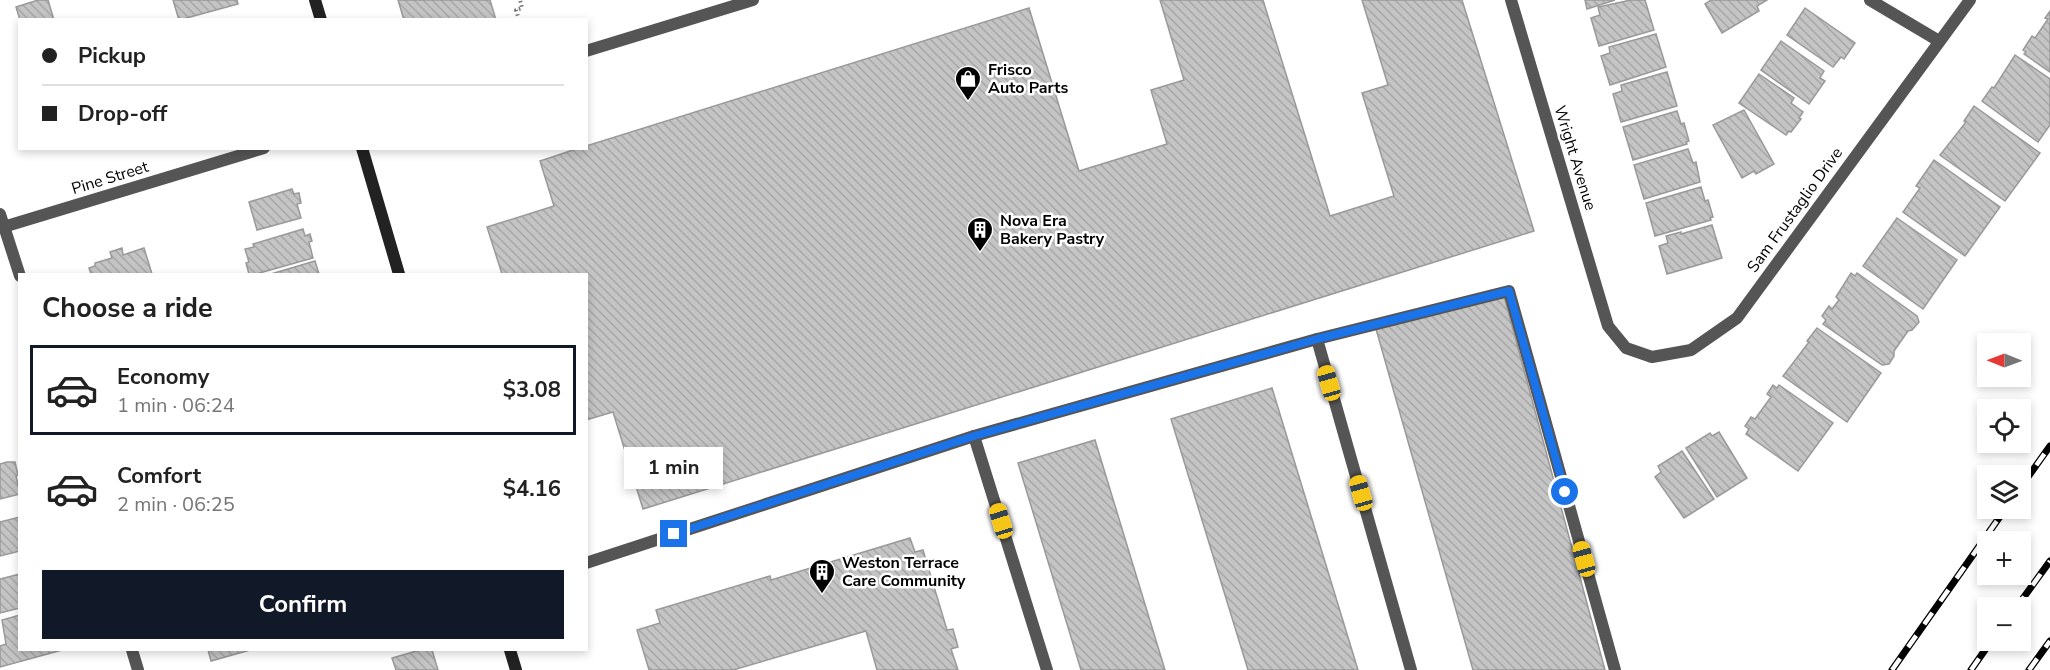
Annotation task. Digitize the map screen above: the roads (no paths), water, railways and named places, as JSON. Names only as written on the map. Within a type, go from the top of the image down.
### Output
[{"type":"main road","points":[[315,0],[320,18]]},
{"type":"main road","points":[[363,150],[399,273]]},
{"type":"main road","points":[[510,651],[516,670]]},
{"type":"street","points":[[588,50],[753,0]]},
{"type":"street","name":"Wright Avenue","points":[[1511,0],[1608,326]]},
{"type":"street","points":[[1870,0],[1939,41]]},
{"type":"street","name":"Sam Frustaglio Drive","points":[[1608,326],[1626,348],[1652,357],[1691,350],[1737,318],[1970,0]]},
{"type":"street","name":"Pine Street","points":[[2,228],[257,150]]},
{"type":"street","points":[[0,214],[2,228],[19,273]]},
{"type":"street","points":[[588,562],[974,436],[1317,339],[1509,291],[1615,670]]},
{"type":"street","points":[[1317,339],[1411,670]]},
{"type":"street","points":[[974,436],[1047,670]]},
{"type":"street","points":[[132,651],[138,670]]},
{"type":"railway","points":[[2031,473],[2050,446]]},
{"type":"railway","points":[[1892,670],[1998,519]]},
{"type":"railway","points":[[2024,597],[2050,561]]},
{"type":"railway","points":[[2029,670],[2050,641]]},
{"type":"railway","points":[[1971,670],[1984,651]]},
{"type":"place","name":"Frisco Auto Parts","points":[[968,102]]},
{"type":"place","name":"Nova Era Bakery Pastry","points":[[980,253]]},
{"type":"place","name":"Weston Terrace Care Community","points":[[822,595]]}]
